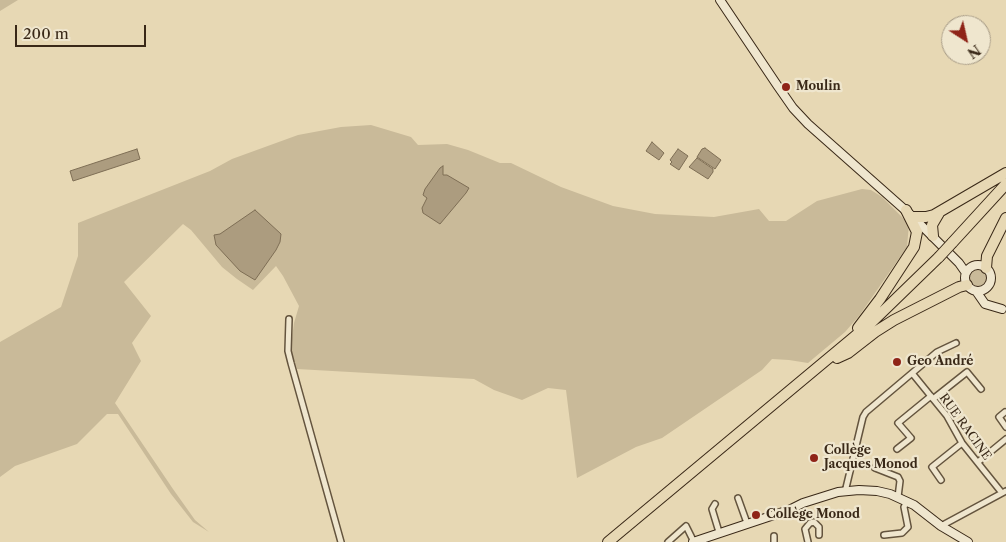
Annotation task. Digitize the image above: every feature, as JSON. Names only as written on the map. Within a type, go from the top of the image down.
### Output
[{"type":"highway","points":[[910,214],[926,218],[940,212],[1006,173]]},
{"type":"highway","points":[[617,542],[836,356],[941,258],[1006,184]]},
{"type":"highway","points":[[954,244],[1006,192]]},
{"type":"highway","points":[[914,247],[935,238],[932,225],[940,212]]},
{"type":"highway","points":[[836,356],[840,344],[863,322],[914,247],[917,232],[910,214]]},
{"type":"highway","points":[[986,268],[987,256],[1006,218]]},
{"type":"highway","points":[[608,542],[836,356],[848,354],[875,332],[894,320],[959,287],[976,288]]},
{"type":"main road","points":[[720,0],[793,108],[808,124],[910,214],[968,270]]},
{"type":"main road","points":[[968,270],[980,265],[986,268],[990,274],[990,280],[976,288]]},
{"type":"main road","points":[[968,270],[965,280],[985,296],[990,303],[1004,311]]},
{"type":"main road","points":[[693,542],[832,493],[859,490],[877,491],[907,501],[922,510],[941,526],[968,542]]},
{"type":"street","points":[[289,319],[288,351],[342,542]]},
{"type":"street","points":[[844,492],[863,417],[866,412],[937,352],[956,343]]},
{"type":"street","points":[[897,449],[911,438],[898,423],[967,372],[981,389]]},
{"type":"street","name":"RUE RACINE","points":[[912,373],[946,416],[962,443],[1004,492]]},
{"type":"street","points":[[1005,412],[998,417],[1006,427]]},
{"type":"street","points":[[978,462],[1006,439]]},
{"type":"street","points":[[941,480],[932,467],[962,443]]},
{"type":"street","points":[[875,468],[898,476],[900,480],[898,497]]},
{"type":"street","points":[[941,526],[1004,492]]},
{"type":"street","points":[[738,498],[747,523]]},
{"type":"street","points":[[884,535],[902,533],[908,528],[904,508],[907,501]]},
{"type":"street","points":[[715,504],[712,510],[719,532]]},
{"type":"street","points":[[808,542],[805,529],[810,523],[814,522],[819,527],[819,535]]},
{"type":"street","points":[[668,542],[686,526],[693,542]]},
{"type":"shaded area","points":[[0,0],[18,0],[0,11]]},
{"type":"shaded area","points":[[371,125],[411,137],[418,145],[447,144],[500,163],[511,163],[561,187],[613,206],[655,214],[714,217],[759,209],[769,221],[786,221],[817,201],[862,189],[871,190],[882,197],[909,224],[907,247],[859,316],[845,332],[808,363],[772,359],[762,370],[662,438],[636,447],[577,478],[566,390],[548,388],[522,400],[494,390],[474,379],[297,369],[292,355],[292,338],[299,306],[276,266],[253,290],[222,267],[191,230],[183,224],[124,282],[151,316],[132,343],[141,361],[115,403],[195,520],[209,532],[193,522],[171,494],[118,414],[107,414],[77,444],[15,466],[0,477],[0,342],[61,307],[78,256],[78,223],[210,171],[232,159],[298,135],[341,127]]},
{"type":"shaded area","points":[[652,142],[664,153],[659,160],[646,151]]},
{"type":"shaded area","points":[[705,148],[721,160],[715,169],[697,157],[702,149]]},
{"type":"shaded area","points":[[137,149],[140,159],[73,181],[70,171]]},
{"type":"shaded area","points":[[678,149],[688,156],[679,170],[670,164],[672,162],[670,160]]},
{"type":"shaded area","points":[[697,158],[713,169],[708,179],[689,167]]},
{"type":"shaded area","points":[[443,166],[443,175],[447,175],[469,188],[440,224],[423,213],[422,208],[427,198],[423,195],[425,189]]},
{"type":"shaded area","points":[[255,210],[281,234],[276,250],[255,280],[240,271],[216,245],[214,235],[220,234]]},
{"type":"shaded area","points":[[978,269],[984,272],[987,278],[984,284],[978,287],[972,284],[969,278],[972,272]]},
{"type":"place","name":"Moulin","points":[[786,87]]},
{"type":"place","name":"Geo André","points":[[897,362]]},
{"type":"place","name":"Collège Jacques Monod","points":[[814,458]]},
{"type":"place","name":"Collège Monod","points":[[756,515]]}]
